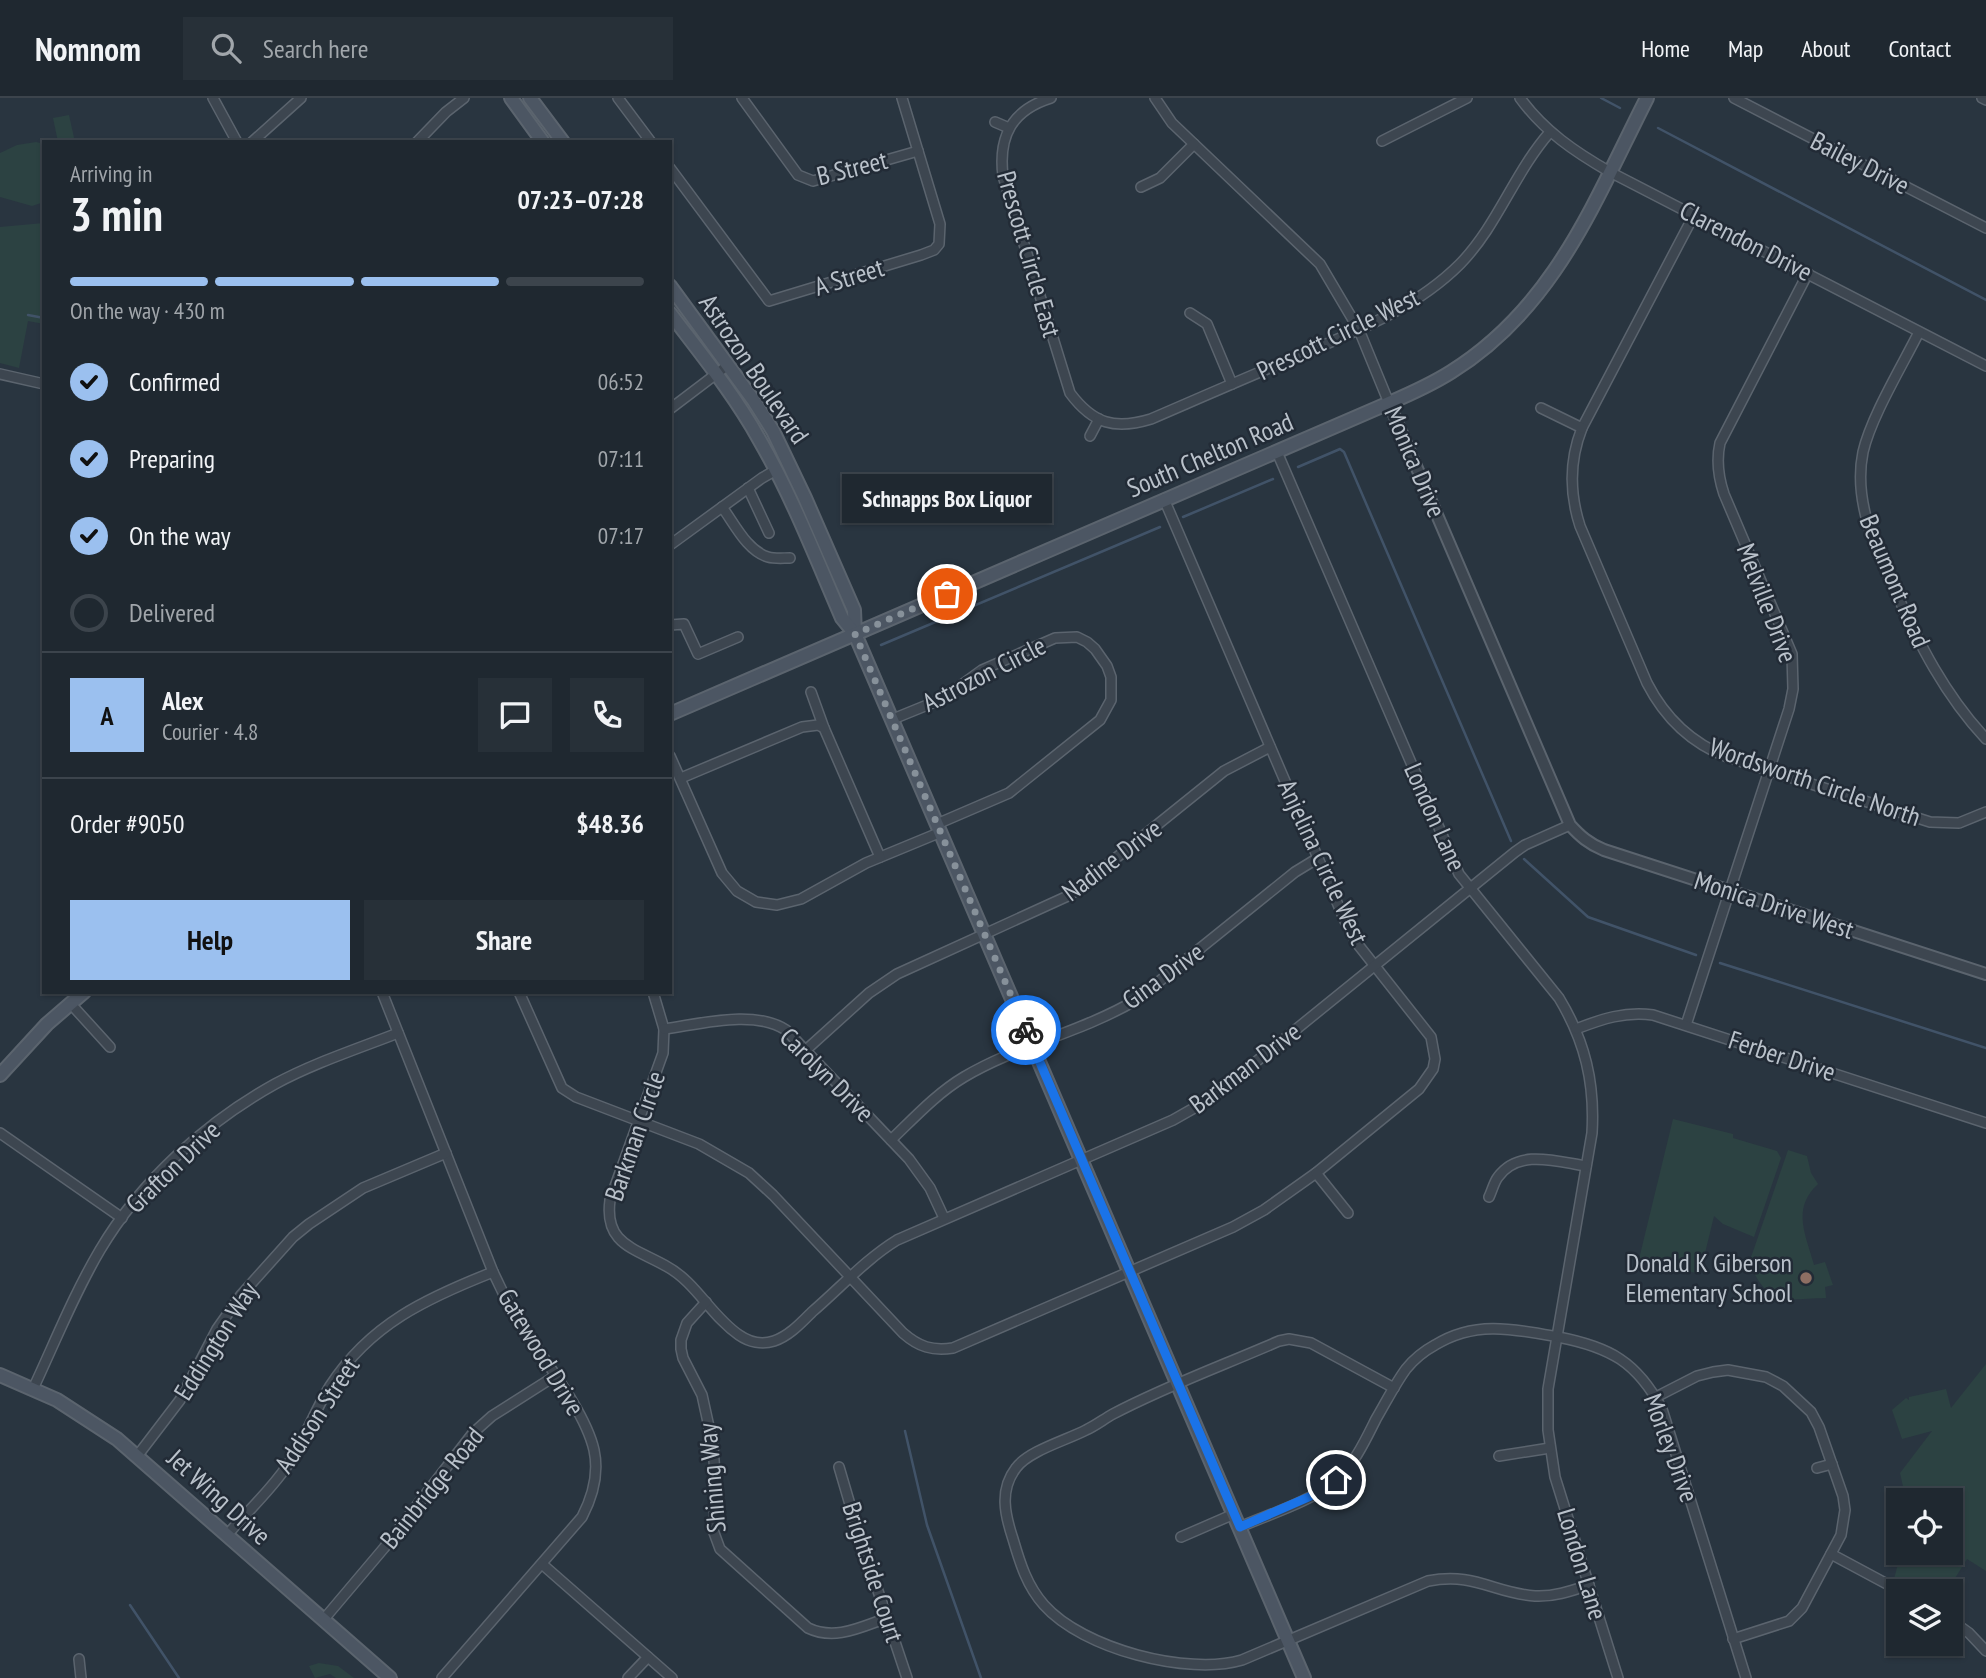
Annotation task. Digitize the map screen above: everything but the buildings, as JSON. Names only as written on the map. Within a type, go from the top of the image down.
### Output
[{"type":"main road","points":[[511,98],[542,140]]},
{"type":"main road","points":[[530,98],[562,140]]},
{"type":"main road","name":"South Chelton Road","points":[[672,713],[1389,403],[1453,371],[1481,352],[1520,317],[1550,279],[1570,249],[1647,98]]},
{"type":"main road","name":"Astrozon Boulevard","points":[[672,289],[765,418],[790,464],[854,610],[855,634]]},
{"type":"main road","name":"Astrozon Boulevard","points":[[672,316],[753,428],[776,470],[842,618],[855,634],[1304,1678]]},
{"type":"main road","points":[[0,1075],[15,1057],[81,994]]},
{"type":"main road","name":"Jet Wing Drive","points":[[0,1375],[33,1389],[96,1423],[138,1455],[390,1678]]},
{"type":"street","points":[[213,98],[236,140]]},
{"type":"street","points":[[255,140],[301,98]]},
{"type":"street","points":[[419,140],[464,98]]},
{"type":"street","points":[[618,98],[650,140]]},
{"type":"street","name":"B Street","points":[[742,98],[798,174],[808,183],[918,151]]},
{"type":"street","name":"A Street","points":[[672,171],[769,302],[921,256],[934,250],[941,237],[940,224],[902,98]]},
{"type":"street","points":[[995,122],[1009,128],[1017,116],[1028,108],[1051,98]]},
{"type":"street","name":"Monica Drive","points":[[1155,98],[1172,123],[1320,264],[1359,330],[1570,825]]},
{"type":"street","points":[[1382,141],[1467,98]]},
{"type":"street","name":"Clarendon Drive","points":[[1520,98],[1550,132],[1609,172],[1986,366]]},
{"type":"street","name":"Bailey Drive","points":[[1734,98],[1986,229]]},
{"type":"street","name":"Prescott Circle East","points":[[1009,128],[1001,161],[1003,176],[1067,385],[1081,408],[1099,419]]},
{"type":"street","name":"Prescott Circle West","points":[[1099,419],[1119,425],[1139,423],[1359,330],[1419,298],[1460,264],[1491,226],[1525,163],[1550,132]]},
{"type":"street","points":[[1142,187],[1160,178],[1194,144]]},
{"type":"street","name":"Wordsworth Circle North","points":[[1694,215],[1582,428],[1571,474],[1574,507],[1580,526],[1656,701],[1680,729],[1710,750],[1767,771],[1930,822],[1959,823],[1986,812]]},
{"type":"street","name":"Melville Drive","points":[[1686,1025],[1791,699],[1794,671],[1792,654],[1724,494],[1717,457],[1720,443],[1808,273]]},
{"type":"street","points":[[1190,313],[1207,324],[1232,384]]},
{"type":"street","name":"Beaumont Road","points":[[1919,332],[1868,434],[1861,472],[1863,508],[1875,545],[1915,637],[1958,707],[1986,739]]},
{"type":"street","points":[[672,407],[728,365]]},
{"type":"street","points":[[0,374],[42,384]]},
{"type":"street","points":[[1541,408],[1582,428]]},
{"type":"street","points":[[1090,436],[1099,419]]},
{"type":"street","name":"London Lane","points":[[1277,452],[1453,863],[1469,889],[1548,983],[1569,1013],[1586,1056],[1593,1089],[1592,1133],[1548,1389],[1550,1448],[1555,1477],[1618,1678]]},
{"type":"street","points":[[672,544],[776,470]]},
{"type":"street","points":[[748,488],[769,533]]},
{"type":"street","name":"Anjelina Circle West","points":[[520,994],[562,1088],[576,1097],[699,1144],[748,1172],[912,1341],[932,1350],[953,1348],[1233,1227],[1316,1173],[1419,1089],[1433,1069],[1435,1059],[1431,1037],[1350,931],[1164,499]]},
{"type":"street","points":[[722,507],[746,540],[762,554],[769,558],[790,558]]},
{"type":"street","points":[[672,625],[684,624],[698,654],[738,637]]},
{"type":"street","name":"Astrozon Circle","points":[[672,760],[722,873],[737,891],[755,902],[788,904],[1009,793],[1100,719],[1111,700],[1111,677],[1107,666],[1087,642],[1077,638],[1055,638],[982,670],[942,699],[893,719]]},
{"type":"street","points":[[811,692],[880,857]]},
{"type":"street","points":[[681,778],[802,727],[818,725],[824,728]]},
{"type":"street","name":"Nadine Drive","points":[[807,1049],[881,984],[911,966],[1070,895],[1224,771],[1270,747]]},
{"type":"street","name":"Barkman Drive","points":[[852,1278],[887,1246],[944,1218],[1173,1119],[1210,1099],[1525,845],[1570,825]]},
{"type":"street","name":"Monica Drive West","points":[[1570,825],[1594,845],[1986,974]]},
{"type":"street","name":"Gina Drive","points":[[891,1140],[952,1085],[978,1070],[1110,1014],[1136,1000],[1295,872],[1318,858]]},
{"type":"street","name":"Gatewood Drive","points":[[383,994],[493,1272],[516,1317],[590,1435],[594,1451],[593,1492],[582,1517],[442,1678]]},
{"type":"street","name":"Barkman Circle","points":[[654,994],[664,1028],[661,1063],[610,1200],[612,1229],[622,1243],[632,1250],[674,1271],[726,1324],[744,1339],[754,1342],[772,1342],[792,1330],[852,1278]]},
{"type":"street","points":[[70,1003],[110,1047]]},
{"type":"street","name":"Ferber Drive","points":[[1576,1029],[1604,1018],[1640,1013],[1686,1025],[1986,1124]]},
{"type":"street","name":"Carolyn Drive","points":[[664,1028],[756,1019],[777,1024],[807,1049],[891,1140],[923,1178],[944,1218]]},
{"type":"street","name":"Grafton Drive","points":[[33,1389],[88,1270],[122,1218],[169,1164],[203,1132],[237,1107],[294,1075],[398,1033]]},
{"type":"street","points":[[0,1133],[122,1218]]},
{"type":"street","name":"Eddington Way","points":[[138,1455],[180,1400],[217,1329],[234,1303],[293,1237],[363,1188],[446,1153]]},
{"type":"street","points":[[1489,1197],[1499,1176],[1525,1159],[1542,1159],[1586,1167]]},
{"type":"street","points":[[1316,1173],[1348,1213]]},
{"type":"street","name":"Addison Street","points":[[227,1535],[285,1469],[331,1386],[364,1345],[418,1304],[493,1272]]},
{"type":"street","name":"Shining Way","points":[[706,1302],[687,1323],[681,1349],[702,1395],[712,1445],[716,1490],[713,1530],[720,1549],[808,1628],[816,1632],[844,1633],[887,1618]]},
{"type":"street","name":"Morley Drive","points":[[1240,1527],[1311,1496],[1336,1480],[1355,1457],[1408,1366],[1441,1341],[1468,1330],[1497,1327],[1581,1341],[1609,1352],[1635,1369],[1656,1397],[1666,1421],[1746,1678]]},
{"type":"street","points":[[1394,1388],[1311,1343],[1289,1339],[1279,1341],[1112,1415],[1016,1467],[1006,1488],[1004,1511],[1025,1576],[1046,1607],[1064,1623],[1077,1630],[1134,1654],[1209,1665],[1242,1660],[1413,1586],[1443,1578],[1471,1579],[1533,1595],[1562,1594],[1589,1585]]},
{"type":"street","points":[[1656,1397],[1689,1380],[1713,1372],[1728,1370],[1766,1377],[1791,1392],[1811,1412],[1832,1464],[1845,1510],[1841,1535],[1802,1608],[1789,1621],[1733,1639]]},
{"type":"street","name":"Bainbridge Road","points":[[324,1619],[384,1548],[473,1433],[492,1416],[555,1376]]},
{"type":"street","points":[[1499,1456],[1550,1448]]},
{"type":"street","points":[[1817,1468],[1832,1464]]},
{"type":"street","name":"Brightside Court","points":[[839,1467],[907,1678]]},
{"type":"street","points":[[1181,1537],[1234,1514]]},
{"type":"street","points":[[1831,1554],[1886,1583]]},
{"type":"street","points":[[542,1564],[672,1678]]},
{"type":"street","points":[[1963,1629],[1986,1651]]},
{"type":"street","points":[[628,1678],[648,1657]]},
{"type":"street","points":[[79,1659],[81,1678]]},
{"type":"green space","points":[[69,115],[75,140],[58,140],[53,118]]},
{"type":"green space","points":[[42,144],[42,199],[41,203],[32,206],[0,197],[0,153],[17,145]]},
{"type":"green space","points":[[42,223],[42,324],[28,321],[19,368],[0,363],[0,227]]},
{"type":"green space","points":[[1673,1119],[1733,1134],[1733,1138],[1777,1151],[1781,1158],[1754,1237],[1723,1224],[1714,1216],[1700,1274],[1639,1259]]},
{"type":"green space","points":[[1788,1150],[1807,1156],[1811,1173],[1818,1184],[1805,1203],[1803,1223],[1814,1265],[1825,1262],[1833,1285],[1825,1287],[1826,1298],[1779,1298],[1764,1288],[1749,1263]]},
{"type":"green space","points":[[1986,1364],[1986,1571],[1967,1559],[1954,1579],[1894,1579],[1898,1565],[1963,1565],[1963,1488],[1903,1488],[1900,1473],[1932,1431],[1902,1439],[1892,1410],[1906,1398],[1909,1400],[1909,1397],[1946,1389],[1951,1408]]},
{"type":"green space","points":[[319,1663],[338,1666],[354,1678],[336,1678],[330,1674],[315,1678],[309,1666]]},
{"type":"waterway","points":[[1601,98],[1620,108]]},
{"type":"waterway","points":[[1658,128],[1986,300]]},
{"type":"waterway","points":[[28,315],[42,318]]},
{"type":"waterway","points":[[1298,467],[1340,449],[1344,452],[1511,841]]},
{"type":"waterway","points":[[1183,517],[1273,479]]},
{"type":"waterway","points":[[881,645],[1160,527]]},
{"type":"waterway","points":[[1524,859],[1588,917],[1696,955]]},
{"type":"waterway","points":[[1720,963],[1986,1048]]},
{"type":"waterway","points":[[905,1431],[927,1525],[981,1678]]},
{"type":"waterway","points":[[130,1605],[179,1678]]},
{"type":"way so far","points":[[947,594],[855,634],[1026,1030]]},
{"type":"place","name":"Schnapps Box Liquor","points":[[947,594]]},
{"type":"place","name":"Donald K Giberson Elementary School","points":[[1806,1278]]},
{"type":"route","points":[[1026,1030],[1240,1527],[1311,1496],[1336,1480]]}]
